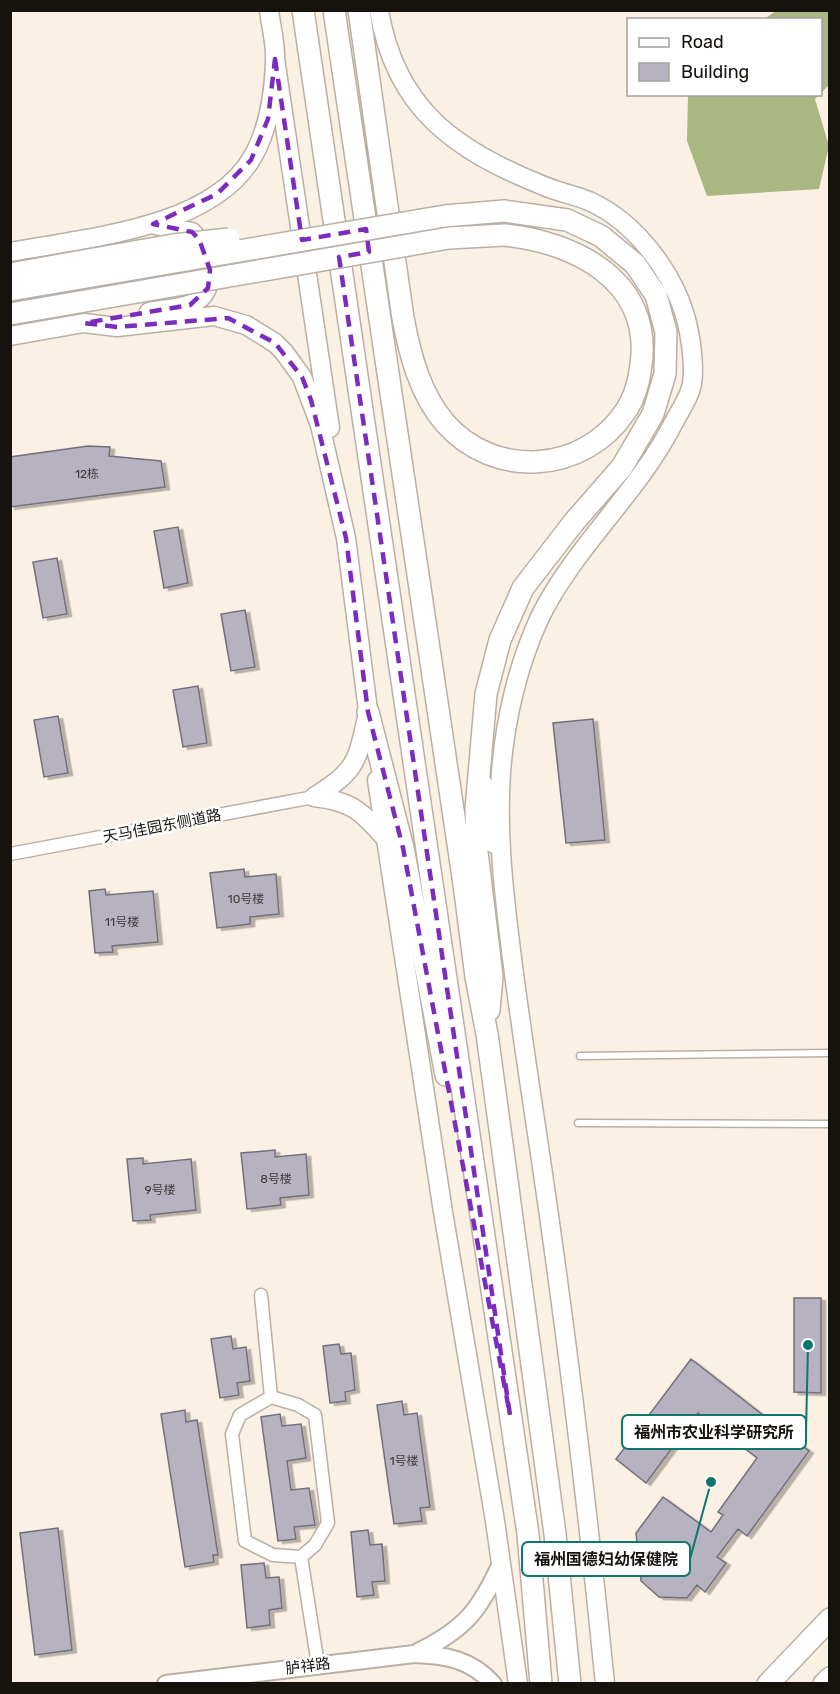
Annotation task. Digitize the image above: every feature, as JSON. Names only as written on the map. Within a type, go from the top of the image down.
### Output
[{"type":"highway","points":[[303,10],[528,1534],[541,1683]]},
{"type":"highway","points":[[334,10],[464,884],[484,977]]},
{"type":"highway","points":[[10,314],[449,238],[504,235],[541,240],[583,256],[617,283],[632,304],[639,324],[642,344],[641,365],[635,393],[626,411],[603,438],[575,454],[558,460],[517,463],[476,449],[445,423],[427,396],[410,351],[403,318],[365,14]]},
{"type":"highway","points":[[10,274],[173,245],[504,211],[567,220],[601,236],[635,264],[656,295],[666,332],[665,374],[653,414],[622,467],[574,522],[523,588],[500,640],[486,694],[480,758],[477,852],[487,1034],[555,1534],[570,1683]]},
{"type":"highway","points":[[10,290],[445,216]]},
{"type":"highway","points":[[368,712],[510,1415]]},
{"type":"highway","points":[[768,1683],[830,1619]]},
{"type":"highway","points":[[824,1683],[830,1678]]},
{"type":"main road","points":[[269,10],[346,538],[368,712],[357,759],[333,785],[314,798]]},
{"type":"main road","points":[[365,14],[418,108],[432,122],[472,153],[546,187],[592,202],[643,240],[674,286],[689,331],[693,385],[666,438],[569,570],[541,616],[514,689],[501,772],[501,869],[550,1224],[605,1683]]},
{"type":"main road","points":[[10,252],[153,224],[217,194],[238,177],[251,160],[268,119],[275,59]]},
{"type":"main road","points":[[10,336],[190,305],[198,300],[208,288],[210,270],[199,239],[192,232],[153,224]]},
{"type":"main road","points":[[84,323],[117,327],[214,316],[246,325],[275,343],[302,377],[311,399],[320,425],[346,538]]},
{"type":"main road","points":[[480,758],[488,815],[505,898]]},
{"type":"main road","points":[[314,798],[350,805],[363,813],[394,843],[409,989],[518,1683]]},
{"type":"street","name":"天马佳园东侧道路","points":[[10,854],[314,798]]},
{"type":"street","points":[[261,1295],[271,1397]]},
{"type":"street","points":[[271,1397],[298,1405],[315,1416],[328,1523],[315,1545],[301,1557],[273,1555],[245,1541],[232,1434],[240,1415],[271,1397]]},
{"type":"street","points":[[301,1557],[318,1665]]},
{"type":"street","points":[[414,1654],[448,1637],[469,1618],[483,1601],[501,1564]]},
{"type":"street","points":[[414,1654],[444,1655],[464,1661],[493,1683]]},
{"type":"street","name":"胪祥路","points":[[173,1683],[414,1654]]},
{"type":"lane","points":[[580,1056],[830,1053]]},
{"type":"lane","points":[[578,1123],[830,1124]]},
{"type":"highlighted area","points":[[275,59],[302,240],[366,229],[369,252],[339,257],[510,1415],[403,848],[368,712],[346,538],[311,400],[302,377],[275,343],[228,318],[117,327],[84,323],[190,305],[208,288],[210,270],[199,239],[192,232],[153,224],[217,194],[251,160],[268,119]]},
{"type":"green space","points":[[776,11],[829,11],[829,85],[822,92],[822,18],[766,18]]},
{"type":"green space","points":[[688,96],[818,96],[815,99],[829,146],[819,189],[707,196],[687,141]]},
{"type":"building","points":[[88,446],[110,447],[109,456],[161,461],[165,487],[10,507],[10,457]]},
{"type":"building","points":[[178,527],[188,583],[164,588],[154,531]]},
{"type":"building","points":[[57,558],[67,614],[43,618],[33,562]]},
{"type":"building","points":[[245,610],[255,667],[231,671],[221,614]]},
{"type":"building","points":[[198,686],[207,743],[183,747],[173,690]]},
{"type":"building","points":[[58,716],[68,773],[44,777],[34,720]]},
{"type":"building","points":[[593,719],[605,840],[566,843],[553,723]]},
{"type":"building","points":[[244,869],[245,877],[276,874],[279,914],[250,917],[250,924],[217,928],[210,873]]},
{"type":"building","points":[[105,889],[106,895],[153,891],[158,942],[112,946],[113,952],[95,953],[89,891]]},
{"type":"building","points":[[275,1150],[275,1157],[306,1154],[309,1195],[280,1198],[281,1205],[247,1209],[241,1153]]},
{"type":"building","points":[[143,1158],[143,1164],[191,1159],[196,1210],[150,1215],[151,1220],[133,1221],[127,1159]]},
{"type":"building","points":[[794,1298],[821,1298],[821,1393],[794,1392]]},
{"type":"building","points":[[231,1336],[233,1349],[246,1347],[250,1381],[237,1383],[239,1395],[220,1398],[211,1339]]},
{"type":"building","points":[[339,1344],[341,1354],[351,1353],[355,1390],[345,1392],[346,1401],[330,1403],[323,1346]]},
{"type":"building","points":[[691,1359],[809,1451],[747,1536],[738,1529],[717,1557],[726,1563],[705,1592],[697,1585],[687,1598],[659,1597],[641,1581],[636,1533],[663,1497],[711,1532],[723,1515],[718,1512],[757,1458],[698,1413],[646,1483],[616,1459]]},
{"type":"building","points":[[402,1401],[404,1415],[417,1413],[430,1507],[420,1508],[422,1521],[394,1524],[377,1405]]},
{"type":"building","points":[[185,1410],[186,1422],[197,1420],[218,1555],[213,1555],[214,1562],[185,1567],[161,1414]]},
{"type":"building","points":[[280,1414],[282,1426],[301,1424],[306,1458],[287,1461],[291,1490],[309,1488],[315,1525],[294,1527],[296,1539],[278,1541],[261,1417]]},
{"type":"building","points":[[58,1528],[72,1650],[35,1655],[20,1533]]},
{"type":"building","points":[[368,1530],[370,1545],[382,1544],[385,1581],[372,1582],[374,1595],[357,1597],[351,1532]]},
{"type":"building","points":[[264,1563],[266,1578],[279,1577],[282,1608],[269,1610],[270,1625],[247,1628],[241,1565]]},
{"type":"place","name":"福州市农业科学研究所","points":[[808,1345]]},
{"type":"place","name":"福州国德妇幼保健院","points":[[711,1482]]}]
